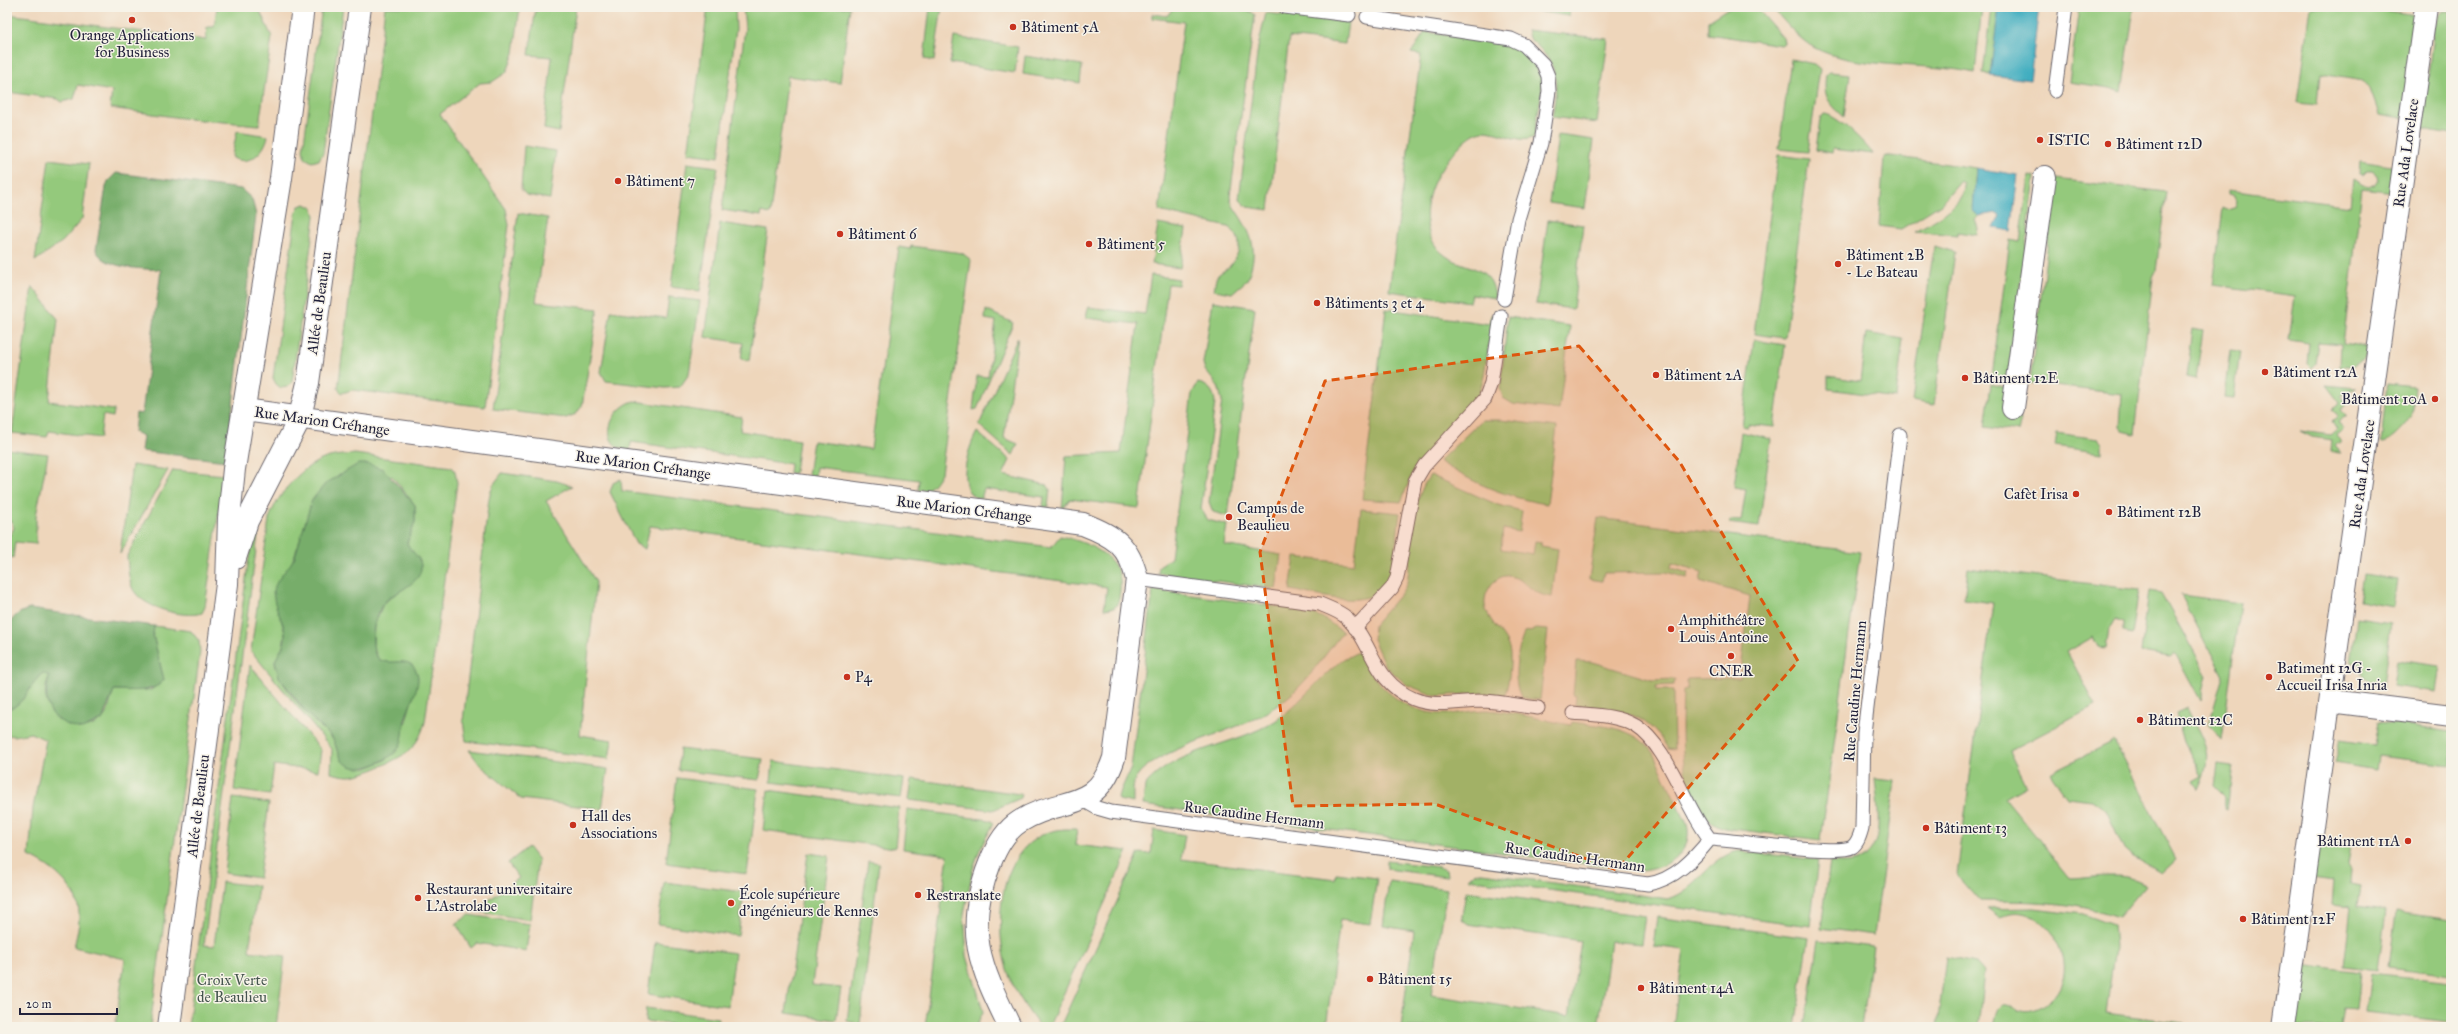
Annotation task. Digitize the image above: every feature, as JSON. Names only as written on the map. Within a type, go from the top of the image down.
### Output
[{"type":"street","name":"Allée de Beaulieu","points":[[169,1027],[227,584],[229,518],[244,410],[281,178],[303,7]]},
{"type":"street","name":"Allée de Beaulieu","points":[[227,584],[247,521],[299,420],[308,383],[360,7]]},
{"type":"street","name":"Rue Ada Lovelace","points":[[2284,1027],[2303,877],[2330,701],[2426,7]]},
{"type":"street","points":[[2013,408],[2045,177]]},
{"type":"street","name":"Rue Marion Créhange","points":[[244,410],[299,420],[480,441],[605,460],[1083,524],[1107,533],[1122,545],[1133,562],[1137,579],[1114,758],[1108,774],[1093,794],[1033,815],[1018,822],[997,847],[982,882],[976,908],[977,936],[991,987],[1010,1027]]},
{"type":"street","points":[[2330,701],[2451,716]]},
{"type":"lane","points":[[1286,7],[1349,16]]},
{"type":"lane","points":[[2055,91],[2066,7]]},
{"type":"lane","points":[[1367,17],[1511,39],[1524,45],[1543,64],[1548,76],[1549,91],[1542,143],[1518,219],[1504,299]]},
{"type":"lane","points":[[1355,628],[1392,588],[1397,578],[1411,494],[1419,473],[1480,407],[1489,392],[1501,316]]},
{"type":"lane","name":"Rue Caudine Hermann","points":[[1081,799],[1097,808],[1112,812],[1648,884],[1660,882],[1673,875],[1692,859],[1710,839],[1839,850],[1852,847],[1858,841],[1864,816],[1864,733],[1900,435]]},
{"type":"lane","points":[[1137,579],[1320,604],[1336,610],[1355,628],[1379,671],[1389,682],[1414,699],[1431,703],[1485,701],[1538,708]]},
{"type":"lane","points":[[1574,713],[1623,721],[1636,727],[1650,738],[1694,816],[1710,839]]},
{"type":"highlighted area","points":[[1579,346],[1679,461],[1798,661],[1617,870],[1435,804],[1293,806],[1260,552],[1325,381]]},
{"type":"shaded area","name":"Campus de Beaulieu","points":[[7,7],[2451,7],[2451,1027],[7,1027]]},
{"type":"green space","points":[[217,7],[258,7],[272,37],[259,125],[189,119],[110,108],[112,91],[78,85],[74,99],[62,102],[58,99],[7,92],[7,14],[206,40],[207,27],[214,27]]},
{"type":"green space","points":[[322,7],[343,7],[323,153],[319,160],[312,162],[305,158],[303,150]]},
{"type":"green space","points":[[385,7],[520,7],[514,53],[507,72],[492,82],[480,83],[440,114],[506,209],[509,225],[485,407],[352,390],[342,393],[338,389]]},
{"type":"green space","points":[[536,7],[576,7],[559,132],[544,129],[552,57],[529,55]]},
{"type":"green space","points":[[708,7],[735,7],[736,29],[719,157],[688,153]]},
{"type":"green space","points":[[743,7],[850,7],[840,83],[788,76],[770,214],[762,212],[761,216],[722,210],[745,28]]},
{"type":"green space","points":[[930,7],[942,7],[934,61],[924,59]]},
{"type":"green space","points":[[1174,7],[1242,9],[1250,11],[1255,15],[1230,196],[1233,206],[1248,231],[1253,246],[1253,254],[1247,280],[1232,293],[1214,290],[1217,277],[1229,267],[1238,251],[1239,241],[1233,231],[1228,227],[1159,211],[1184,22],[1152,18],[1152,14],[1167,16]]},
{"type":"green space","points":[[1536,7],[1571,7],[1568,16],[1536,11]]},
{"type":"green space","points":[[1730,7],[1756,7],[1783,38],[1784,43],[1781,45],[1708,34],[1708,21]]},
{"type":"green space","points":[[1771,7],[1982,7],[1975,73],[1870,62],[1830,54],[1807,43]]},
{"type":"green space","points":[[1991,7],[1999,7],[1990,75],[1983,74]]},
{"type":"green space","points":[[2079,7],[2134,7],[2122,92],[2110,88],[2069,82]]},
{"type":"green space","points":[[2311,7],[2388,7],[2388,11],[2417,15],[2403,118],[2379,114],[2370,89],[2364,81],[2320,74],[2317,105],[2298,103]]},
{"type":"green space","points":[[2444,11],[2451,11],[2451,134],[2422,129],[2434,25],[2439,14]]},
{"type":"green space","points":[[1266,13],[1348,22],[1345,44],[1289,37],[1269,210],[1247,207],[1239,199],[1258,47]]},
{"type":"green space","points":[[1527,30],[1608,39],[1597,123],[1552,117],[1556,92],[1554,73],[1546,56],[1529,38]]},
{"type":"green space","points":[[1425,32],[1517,47],[1531,60],[1542,78],[1542,91],[1534,137],[1522,139],[1491,132],[1477,132],[1464,142],[1445,163],[1432,186],[1429,197],[1426,219],[1432,239],[1446,256],[1484,274],[1489,279],[1493,287],[1495,298],[1472,294],[1470,302],[1389,291],[1421,55],[1411,53]]},
{"type":"green space","points":[[954,37],[1018,47],[1015,73],[950,63]]},
{"type":"green space","points":[[1025,56],[1082,65],[1080,83],[1023,74]]},
{"type":"green space","points":[[1791,59],[1814,64],[1820,69],[1808,152],[1779,149]]},
{"type":"green space","points":[[1829,72],[1850,74],[1844,117],[1830,102],[1826,93],[1826,74]]},
{"type":"green space","points":[[1824,114],[1829,115],[1843,124],[1858,137],[1873,154],[1833,149],[1832,153],[1816,150],[1820,119]]},
{"type":"green space","points":[[237,131],[268,136],[264,147],[256,156],[245,160],[233,158],[232,155]]},
{"type":"green space","points":[[1558,135],[1594,140],[1585,208],[1549,203]]},
{"type":"green space","points":[[524,146],[556,151],[550,199],[526,195],[521,189]]},
{"type":"green space","points":[[1778,155],[1809,159],[1785,338],[1754,334]]},
{"type":"green space","points":[[1891,156],[1976,168],[1973,211],[1979,216],[1975,220],[1978,228],[1977,235],[1957,232],[1957,235],[1915,231],[1938,218],[1953,206],[1963,192],[1964,184],[1961,181],[1941,204],[1901,229],[1879,226],[1884,157]]},
{"type":"green space","points":[[49,159],[89,164],[82,219],[63,241],[35,261]]},
{"type":"green space","points":[[2360,161],[2397,167],[2394,193],[2362,189],[2343,344],[2368,348],[2366,356],[2353,366],[2340,366],[2341,344],[2318,342],[2315,364],[2311,368],[2307,364],[2309,343],[2289,340],[2295,296],[2213,285],[2223,208],[2227,210],[2234,208],[2236,201],[2233,195],[2228,194],[2228,190],[2350,206],[2353,179],[2368,187],[2374,185],[2378,181],[2377,175],[2372,171],[2366,171],[2362,175],[2359,174]]},
{"type":"green space","points":[[687,163],[718,167],[700,291],[671,287]]},
{"type":"green space","points":[[116,173],[241,189],[252,199],[256,215],[226,461],[141,451],[143,436],[134,432],[136,413],[142,414],[161,270],[116,265],[101,257],[96,250],[106,187],[108,181]]},
{"type":"green space","points":[[2029,176],[2035,177],[2009,378],[1992,376],[2010,240],[2020,242]]},
{"type":"green space","points":[[2056,179],[2166,192],[2156,271],[2153,277],[2135,434],[2123,431],[2120,427],[2122,394],[2030,383]]},
{"type":"green space","points":[[305,204],[313,208],[315,216],[292,382],[288,387],[281,388],[276,384],[273,378],[296,213],[299,206]]},
{"type":"green space","points":[[518,213],[548,218],[536,302],[598,309],[582,406],[576,414],[566,418],[493,409]]},
{"type":"green space","points":[[1548,220],[1583,225],[1573,309],[1536,304]]},
{"type":"green space","points":[[720,223],[768,230],[749,361],[741,359],[743,343],[705,337]]},
{"type":"green space","points":[[1158,224],[1186,229],[1180,268],[1152,264]]},
{"type":"green space","points":[[911,246],[962,253],[971,260],[941,473],[932,486],[926,490],[918,490],[919,480],[816,467],[815,476],[808,475],[813,441],[871,449],[899,247],[910,249]]},
{"type":"green space","points":[[1934,246],[1955,252],[1934,405],[1912,401]]},
{"type":"green space","points":[[1151,275],[1179,279],[1178,285],[1168,284],[1139,508],[1070,499],[1062,509],[1066,456],[1121,453],[1138,324],[1086,318],[1088,307],[1145,314]]},
{"type":"green space","points":[[32,286],[58,319],[49,401],[114,410],[113,417],[103,415],[100,438],[49,431],[47,437],[12,433]]},
{"type":"green space","points":[[669,297],[700,301],[689,374],[680,387],[665,388],[606,381],[601,372],[611,311],[666,318]]},
{"type":"green space","points":[[1213,301],[1255,308],[1228,516],[1213,512],[1209,502],[1222,400],[1218,386],[1205,370],[1203,363]]},
{"type":"green space","points":[[1386,309],[1489,324],[1491,315],[1493,315],[1484,376],[1479,394],[1414,469],[1401,502],[1362,499]]},
{"type":"green space","points":[[986,310],[1013,323],[977,409],[973,410],[977,376],[988,377],[996,321],[985,319]]},
{"type":"green space","points":[[1508,317],[1570,326],[1559,410],[1513,404],[1503,398],[1500,389]]},
{"type":"green space","points":[[2193,328],[2203,330],[2196,379],[2187,377]]},
{"type":"green space","points":[[1866,333],[1903,339],[1896,398],[1828,389],[1828,376],[1860,381]]},
{"type":"green space","points":[[1018,337],[1004,438],[1018,444],[1013,455],[979,425]]},
{"type":"green space","points":[[1754,340],[1785,345],[1774,427],[1748,424],[1748,427],[1742,426]]},
{"type":"green space","points":[[2230,350],[2240,351],[2234,398],[2224,397]]},
{"type":"green space","points":[[1198,383],[1205,385],[1210,389],[1215,402],[1201,509],[1208,520],[1227,525],[1224,545],[1281,555],[1276,589],[1158,573],[1159,566],[1171,558],[1192,393]]},
{"type":"green space","points":[[1991,384],[2008,388],[2004,416],[2021,419],[2018,432],[1985,427]]},
{"type":"green space","points":[[2387,384],[2415,387],[2414,402],[2411,416],[2406,424],[2394,437],[2385,442],[2381,442]]},
{"type":"green space","points":[[2326,385],[2356,388],[2341,396],[2347,404],[2340,410],[2346,416],[2338,422],[2344,429],[2336,435],[2342,441],[2336,446],[2342,453],[2331,452],[2332,440],[2312,437],[2300,431],[2330,435],[2337,429],[2332,421],[2338,416],[2333,409],[2340,403]]},
{"type":"green space","points":[[634,401],[742,417],[740,431],[799,440],[795,473],[789,473],[790,464],[631,442],[630,451],[620,448],[613,443],[610,436],[610,428],[613,419],[618,412],[625,405]]},
{"type":"green space","points":[[1482,420],[1501,420],[1557,427],[1547,504],[1504,494],[1477,483],[1439,461]]},
{"type":"green space","points":[[977,432],[1010,460],[1003,475],[1047,485],[1050,489],[1048,507],[1043,507],[1044,497],[984,489],[981,499],[972,495],[967,489],[965,469],[970,448]]},
{"type":"green space","points":[[1741,432],[1771,439],[1759,527],[1729,523],[1730,520],[1741,521],[1746,489],[1734,487]]},
{"type":"green space","points":[[2057,433],[2098,439],[2102,443],[2102,453],[2055,446]]},
{"type":"green space","points":[[7,449],[48,454],[36,516],[36,544],[15,542],[13,558],[7,556],[7,535],[11,534],[14,528],[12,522],[7,520]]},
{"type":"green space","points":[[355,454],[452,467],[455,471],[457,483],[423,730],[416,743],[406,753],[372,770],[349,776],[331,773],[332,749],[251,651],[269,519],[272,511],[289,485],[313,464],[325,458]],"holes":[[[392,476],[415,505],[415,522],[407,543],[409,549],[420,560],[395,594],[383,604],[374,626],[373,647],[378,658],[385,663],[402,662],[417,685],[397,746],[385,760],[365,769],[337,751],[336,745],[330,736],[299,705],[279,675],[275,661],[283,647],[285,633],[273,593],[279,580],[291,565],[305,527]]]},
{"type":"green space","points":[[358,464],[368,464],[383,469],[415,505],[415,522],[407,543],[419,559],[421,565],[421,572],[413,583],[383,604],[377,615],[373,632],[374,649],[377,657],[382,661],[408,663],[413,666],[418,674],[417,687],[405,720],[403,735],[398,749],[389,757],[378,763],[363,768],[355,768],[342,761],[332,737],[308,715],[279,677],[275,661],[285,639],[284,627],[274,596],[277,581],[290,565],[295,556],[312,500],[325,484]]},
{"type":"green space","points":[[132,465],[168,470],[120,554]]},
{"type":"green space","points":[[173,470],[224,475],[205,607],[202,613],[174,613],[152,606],[136,594],[132,587],[129,575],[127,556]]},
{"type":"green space","points":[[502,473],[557,481],[572,486],[546,501],[596,582],[580,735],[612,740],[609,759],[466,741],[463,721],[489,498],[493,485]]},
{"type":"green space","points":[[1430,475],[1498,505],[1522,511],[1519,532],[1503,529],[1501,549],[1533,554],[1535,541],[1541,542],[1541,546],[1558,549],[1552,597],[1545,596],[1533,590],[1520,580],[1509,576],[1501,577],[1495,581],[1491,585],[1486,595],[1486,611],[1505,640],[1510,652],[1509,680],[1504,695],[1483,693],[1435,696],[1407,685],[1385,666],[1373,639],[1374,625],[1404,590],[1407,582],[1413,527],[1418,499]]},
{"type":"green space","points":[[621,479],[622,491],[1051,547],[1060,536],[1092,547],[1110,560],[1117,568],[1120,579],[1118,600],[1114,608],[1104,609],[1107,587],[650,526],[645,549],[636,544],[610,492],[613,483]]},
{"type":"green space","points":[[1361,509],[1400,513],[1392,570],[1390,577],[1383,588],[1372,595],[1359,599],[1330,598],[1290,590],[1295,557],[1354,564]]},
{"type":"green space","name":"Croix Verte de Beaulieu","points":[[261,512],[204,945],[214,946],[222,882],[258,886],[249,951],[285,956],[276,1027],[188,1027],[248,563],[254,534]]},
{"type":"green space","points":[[1598,518],[1860,552],[1821,840],[1724,828],[1708,819],[1697,805],[1689,788],[1685,768],[1682,727],[1683,690],[1687,689],[1687,679],[1740,678],[1750,596],[1700,581],[1702,572],[1672,563],[1671,568],[1689,573],[1687,578],[1666,572],[1604,573],[1602,581],[1589,579]]},
{"type":"green space","points":[[1968,568],[2139,590],[2132,634],[2123,632],[2123,622],[2115,619],[2109,629],[2106,648],[2098,647],[2093,637],[2067,652],[2096,706],[2009,751],[2026,786],[2005,798],[2071,879],[2120,876],[2138,880],[2146,885],[2119,917],[2085,908],[2050,903],[1980,901],[1957,875],[1993,603],[1964,599]]},
{"type":"green space","points":[[2363,575],[2397,580],[2393,607],[2359,601]]},
{"type":"green space","points":[[1153,590],[1304,610],[1323,618],[1343,632],[1300,686],[1276,706],[1254,719],[1173,751],[1145,767],[1134,782],[1133,803],[1119,800],[1118,797],[1131,768]]},
{"type":"green space","points":[[2149,591],[2161,593],[2207,676],[2201,701],[2175,653],[2170,657],[2141,652]]},
{"type":"green space","points":[[2181,595],[2240,603],[2222,741],[2209,724],[2223,676]]},
{"type":"green space","points":[[30,609],[154,626],[153,635],[164,680],[148,689],[134,691],[114,690],[102,720],[82,729],[63,723],[51,712],[47,697],[49,676],[43,673],[18,704],[7,709],[7,629],[11,621],[16,616]]},
{"type":"green space","points":[[2357,618],[2391,623],[2383,686],[2367,680],[2362,673],[2360,664],[2351,662]]},
{"type":"green space","points":[[154,626],[191,631],[199,641],[200,652],[150,1027],[115,1027],[125,959],[74,947],[79,919],[75,898],[64,880],[47,866],[29,856],[33,808],[46,740],[31,733],[14,736],[7,735],[7,709],[18,704],[23,699],[43,672],[49,676],[45,695],[54,714],[60,720],[75,727],[92,726],[100,721],[105,715],[114,690],[151,690],[164,680],[153,635]]},
{"type":"green space","points":[[1536,629],[1548,630],[1540,700],[1522,698],[1519,692],[1516,675],[1516,665],[1525,632]]},
{"type":"green space","points":[[1359,652],[1366,665],[1383,687],[1405,704],[1417,709],[1431,713],[1446,714],[1481,710],[1497,711],[1571,725],[1572,722],[1606,726],[1627,732],[1637,737],[1646,744],[1653,753],[1687,824],[1688,834],[1686,844],[1682,852],[1667,864],[1657,868],[1638,871],[1143,805],[1145,785],[1158,773],[1173,763],[1190,755],[1242,736],[1275,721],[1296,704],[1326,674],[1348,657]]},
{"type":"green space","points":[[2397,660],[2440,666],[2436,692],[2393,686]]},
{"type":"green space","points":[[1576,661],[1592,662],[1652,680],[1675,679],[1674,685],[1656,686],[1657,690],[1673,690],[1674,750],[1668,749],[1650,726],[1628,714],[1604,708],[1575,705],[1576,696],[1573,695]]},
{"type":"green space","points":[[250,665],[321,750],[318,771],[274,765],[270,795],[234,790]]},
{"type":"green space","points":[[2187,708],[2202,739],[2207,756],[2206,766],[2198,789],[2193,781],[2202,776],[2184,742],[2176,713]]},
{"type":"green space","points":[[2378,722],[2451,732],[2451,765],[2378,756],[2376,770],[2334,763],[2340,740],[2374,745]]},
{"type":"green space","points":[[2114,741],[2176,859],[2161,873],[2132,856],[2124,849],[2106,810],[2092,800],[2067,797],[2050,773]]},
{"type":"green space","points":[[680,749],[763,759],[759,780],[678,770]]},
{"type":"green space","points":[[469,750],[608,769],[602,809],[521,799],[480,765]]},
{"type":"green space","points":[[773,761],[904,779],[901,798],[771,782]]},
{"type":"green space","points":[[2218,764],[2233,766],[2227,810],[2225,809],[2226,797],[2215,786]]},
{"type":"green space","points":[[677,778],[758,789],[747,874],[666,863]]},
{"type":"green space","points":[[912,779],[1022,795],[1021,798],[993,810],[909,800]]},
{"type":"green space","points":[[1875,779],[1895,781],[1874,935],[1821,928],[1830,862],[1849,863],[1862,858],[1871,850],[1876,839],[1878,810]]},
{"type":"green space","points":[[768,790],[899,808],[895,848],[763,830]]},
{"type":"green space","points":[[233,798],[269,803],[259,878],[224,873]]},
{"type":"green space","points":[[907,809],[989,820],[994,823],[980,849],[973,869],[964,914],[967,956],[983,1012],[976,1027],[925,1027],[948,855],[903,849]]},
{"type":"green space","points":[[1065,829],[1077,829],[1075,845],[1128,851],[1050,1024],[1048,1027],[1040,1027],[1027,1009],[1009,975],[1003,955],[1001,908],[1005,885],[1013,864],[1025,847],[1043,835]]},
{"type":"green space","points":[[1154,830],[1185,835],[1181,859],[1335,879],[1336,873],[1377,878],[1370,924],[1340,920],[1326,1027],[1060,1027],[1139,853],[1151,854]]},
{"type":"green space","points":[[2317,841],[2351,846],[2348,864],[2351,869],[2350,884],[2360,886],[2357,907],[2386,911],[2378,970],[2344,966],[2351,907],[2332,905],[2334,882],[2312,879]]},
{"type":"green space","points":[[528,847],[538,860],[530,920],[474,911],[519,878],[508,863]]},
{"type":"green space","points":[[1738,851],[1818,860],[1810,926],[1468,879],[1475,873],[1482,873],[1668,899],[1687,889],[1719,860],[1728,854]]},
{"type":"green space","points":[[808,853],[829,856],[812,985],[841,988],[836,1020],[786,1013]]},
{"type":"green space","points":[[868,861],[879,863],[860,1024],[847,1021]]},
{"type":"green space","points":[[1387,861],[1439,867],[1446,870],[1447,877],[1387,869]]},
{"type":"green space","points":[[1389,881],[1447,889],[1431,995],[1569,1016],[1581,941],[1468,924],[1462,919],[1466,891],[1645,916],[1641,944],[1611,941],[1598,1027],[1401,1027],[1414,931],[1383,926]]},
{"type":"green space","points":[[664,882],[744,892],[738,936],[658,924]]},
{"type":"green space","points":[[2034,908],[2083,914],[2113,925],[2115,947],[2106,1013],[2184,1023],[2184,1027],[1994,1027],[2000,1007],[2006,1004],[2011,1005],[2018,1010],[2027,1012],[2041,1008],[2057,991],[2062,981],[2064,968],[2062,954],[2056,940],[2048,928],[2037,919],[2025,914],[2012,913],[1999,918],[1987,909]]},
{"type":"green space","points":[[2396,912],[2451,920],[2451,975],[2389,967]]},
{"type":"green space","points":[[469,915],[530,924],[526,951],[477,943],[471,948],[456,924]]},
{"type":"green space","points":[[1657,917],[1809,938],[1795,1027],[1673,1027],[1684,950],[1653,946]]},
{"type":"green space","points":[[1819,940],[1873,947],[1862,1027],[1805,1027]]},
{"type":"green space","points":[[655,942],[735,953],[728,1006],[648,994]]},
{"type":"green space","points":[[1946,957],[1976,963],[1984,972],[1978,1027],[1937,1027]]},
{"type":"green space","points":[[2300,964],[2360,972],[2356,1010],[2344,1009],[2341,1027],[2291,1027]]},
{"type":"green space","points":[[2371,973],[2451,982],[2451,1022],[2366,1012]]},
{"type":"green space","points":[[646,1008],[718,1018],[717,1027],[693,1027],[645,1021]]},
{"type":"water","points":[[1999,7],[2039,7],[2030,80],[1990,75]]},
{"type":"water","points":[[1976,168],[2018,175],[2011,231],[1994,228],[2000,216],[1995,213],[1979,216],[1973,211]]},
{"type":"place","name":"Orange Applications for Business","points":[[132,20]]},
{"type":"place","name":"Bâtiment 5A","points":[[1013,27]]},
{"type":"place","name":"ISTIC","points":[[2040,140]]},
{"type":"place","name":"Bâtiment 12D","points":[[2108,144]]},
{"type":"place","name":"Bâtiment 7","points":[[618,181]]},
{"type":"place","name":"Bâtiment 6","points":[[840,234]]},
{"type":"place","name":"Bâtiment 5","points":[[1089,244]]},
{"type":"place","name":"Bâtiment 2B - Le Bateau","points":[[1838,264]]},
{"type":"place","name":"Bâtiments 3 et 4","points":[[1317,303]]},
{"type":"place","name":"Bâtiment 12A","points":[[2265,372]]},
{"type":"place","name":"Bâtiment 2A","points":[[1656,375]]},
{"type":"place","name":"Bâtiment 12E","points":[[1965,378]]},
{"type":"place","name":"Bâtiment 10A","points":[[2435,399]]},
{"type":"place","name":"Cafèt Irisa","points":[[2076,494]]},
{"type":"place","name":"Bâtiment 12B","points":[[2109,512]]},
{"type":"place","name":"Campus de Beaulieu","points":[[1229,517]]},
{"type":"place","name":"Amphithéâtre Louis Antoine","points":[[1671,629]]},
{"type":"place","name":"CNER","points":[[1731,656]]},
{"type":"place","name":"P4","points":[[847,677]]},
{"type":"place","name":"Batiment 12G - Accueil Irisa Inria","points":[[2269,677]]},
{"type":"place","name":"Bâtiment 12C","points":[[2140,720]]},
{"type":"place","name":"Hall des Associations","points":[[573,825]]},
{"type":"place","name":"Bâtiment 13","points":[[1926,828]]},
{"type":"place","name":"Bâtiment 11A","points":[[2408,841]]},
{"type":"place","name":"Restranslate","points":[[918,895]]},
{"type":"place","name":"Restaurant universitaire L'Astrolabe","points":[[418,898]]},
{"type":"place","name":"École supérieure d'ingénieurs de Rennes","points":[[731,903]]},
{"type":"place","name":"Bâtiment 12F","points":[[2243,919]]},
{"type":"place","name":"Bâtiment 15","points":[[1370,979]]},
{"type":"place","name":"Bâtiment 14A","points":[[1641,988]]}]
